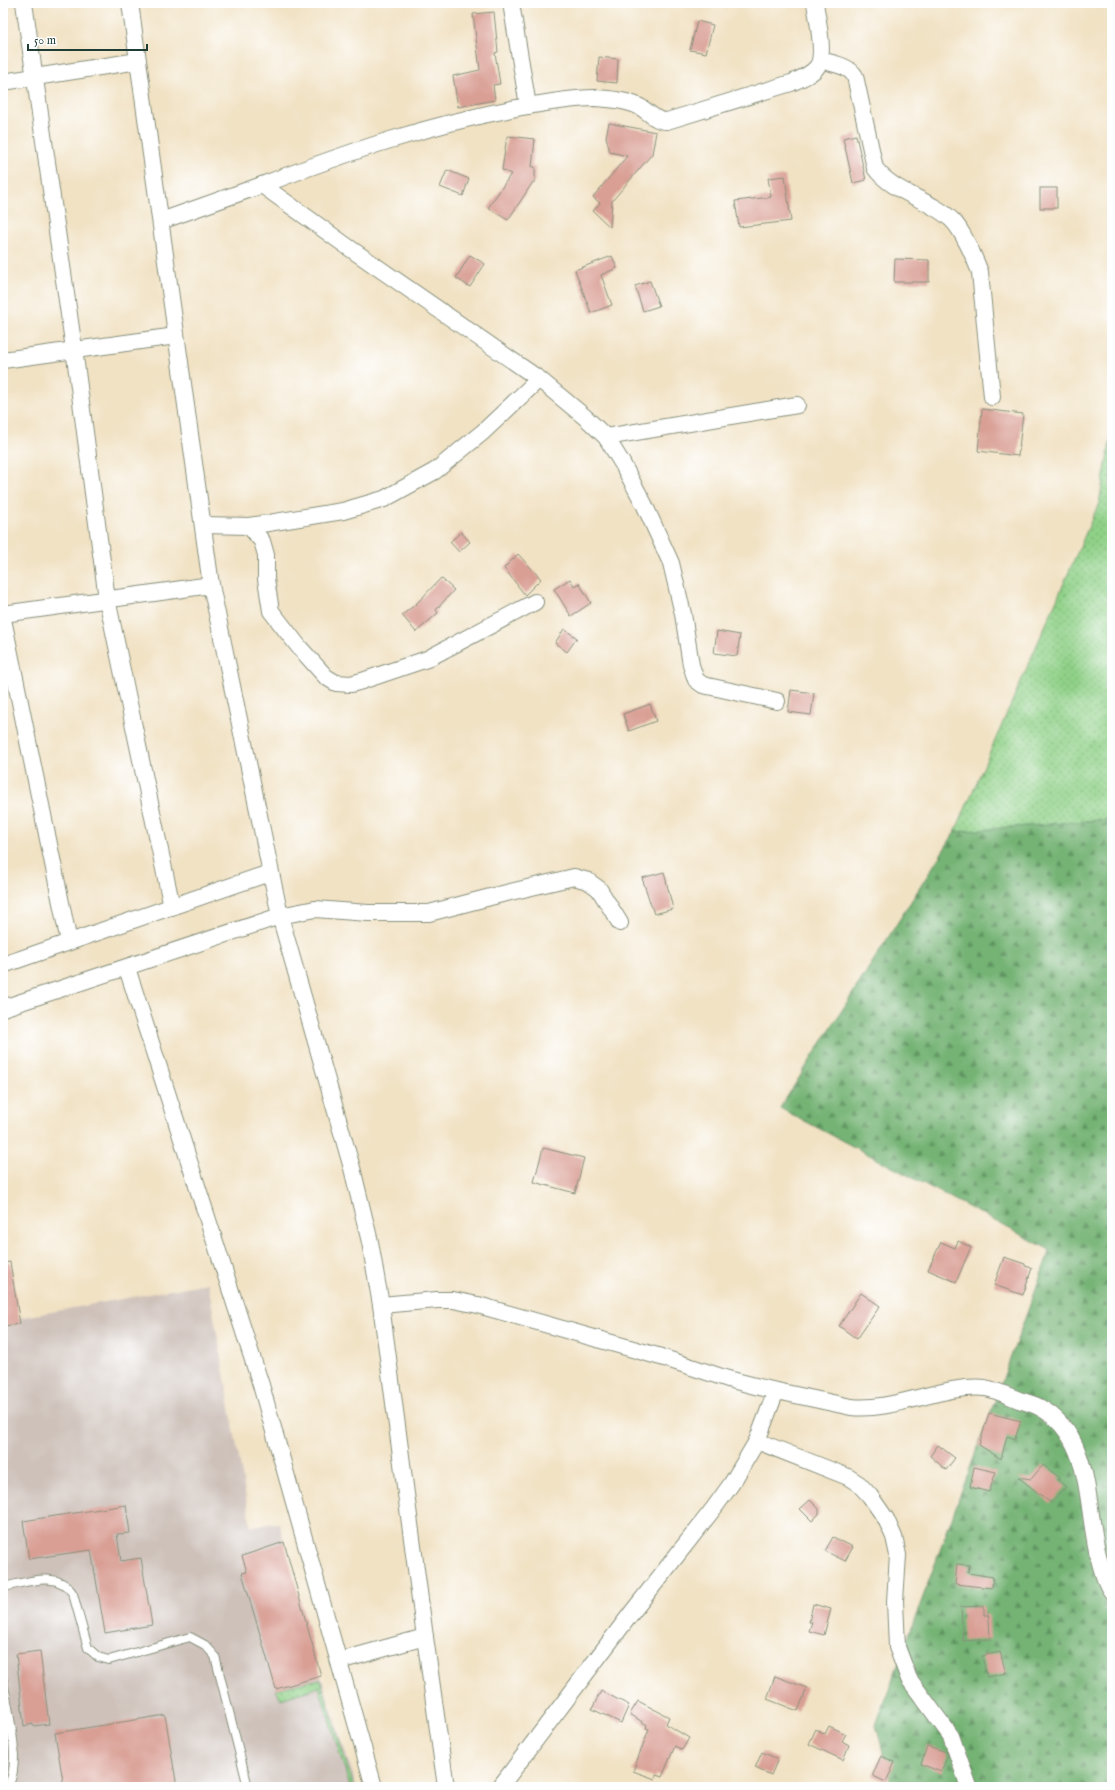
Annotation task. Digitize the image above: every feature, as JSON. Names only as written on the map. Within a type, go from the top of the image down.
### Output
[{"type":"street","points":[[24,3],[74,350],[107,599],[172,907]]},
{"type":"street","points":[[130,3],[211,585],[269,872],[280,916],[362,1206],[381,1305],[446,1787]]},
{"type":"street","points":[[511,3],[528,106]]},
{"type":"street","points":[[161,221],[341,155],[488,113],[570,100],[594,98],[620,101],[642,108],[658,120],[667,121],[802,78],[818,66],[821,60],[821,48],[815,3]]},
{"type":"street","points":[[821,60],[844,67],[851,71],[854,76],[875,168],[882,178],[942,212],[954,221],[974,257],[980,272],[992,397]]},
{"type":"street","points":[[3,82],[138,61]]},
{"type":"street","points":[[262,185],[348,247],[539,379],[586,418],[606,438],[629,477],[671,563],[683,614],[691,665],[696,680],[703,685],[777,701]]},
{"type":"street","points":[[3,360],[176,336]]},
{"type":"street","points":[[203,525],[249,526],[343,511],[384,499],[435,471],[483,432],[539,379]]},
{"type":"street","points":[[606,438],[797,406]]},
{"type":"street","points":[[249,526],[262,541],[266,555],[266,579],[271,611],[288,635],[303,652],[326,677],[336,684],[351,684],[362,681],[427,659],[535,602]]},
{"type":"street","points":[[3,614],[211,585]]},
{"type":"street","points":[[3,619],[69,942]]},
{"type":"street","points":[[3,965],[269,872]]},
{"type":"street","points":[[3,1008],[280,916],[315,909],[368,913],[429,913],[574,877],[588,880],[599,889],[620,923]]},
{"type":"street","points":[[127,968],[261,1384],[374,1787]]},
{"type":"street","points":[[381,1305],[437,1300],[453,1300],[478,1305],[728,1379],[850,1407],[865,1408],[895,1404],[957,1390],[986,1388],[1039,1406],[1060,1423],[1072,1439],[1078,1451],[1086,1481],[1096,1549],[1106,1582],[1112,1592]]},
{"type":"street","points":[[500,1787],[732,1484],[757,1441],[776,1391]]},
{"type":"street","points":[[757,1441],[848,1477],[859,1484],[870,1496],[886,1519],[894,1536],[898,1555],[895,1620],[900,1654],[909,1679],[951,1736],[969,1787]]},
{"type":"street","points":[[339,1661],[425,1638]]},
{"type":"lane","points":[[3,1587],[45,1579],[56,1580],[69,1588],[73,1594],[88,1648],[98,1657],[109,1660],[190,1638],[205,1644],[215,1656],[248,1787]]},
{"type":"lane","points":[[3,1680],[14,1748],[14,1772],[7,1787]]},
{"type":"shaded area","points":[[208,1283],[251,1526],[279,1523],[321,1676],[357,1787],[3,1787],[3,1321]]},
{"type":"green space","points":[[1112,432],[1112,819],[955,832],[1099,503]]},
{"type":"green space","points":[[1112,819],[1112,1787],[892,1787],[876,1725],[1050,1250],[780,1108],[955,832]]},
{"type":"green space","points":[[320,1679],[354,1787],[350,1787],[319,1687],[281,1699],[276,1689]]},
{"type":"building","points":[[494,12],[498,52],[495,53],[500,84],[493,85],[495,100],[458,107],[453,76],[480,70],[473,14]]},
{"type":"building","points":[[697,21],[713,25],[706,53],[690,50]]},
{"type":"building","points":[[599,57],[618,59],[617,83],[597,81]]},
{"type":"building","points":[[609,123],[656,132],[652,154],[612,201],[610,227],[593,211],[600,203],[593,197],[627,156],[610,152],[606,137]]},
{"type":"building","points":[[856,135],[866,180],[853,183],[843,138]]},
{"type":"building","points":[[507,136],[535,139],[532,167],[535,167],[535,182],[533,182],[508,220],[488,208],[511,174],[502,170]]},
{"type":"building","points":[[447,170],[469,179],[463,196],[440,187]]},
{"type":"building","points":[[785,176],[791,221],[739,227],[735,201],[771,197],[768,178]]},
{"type":"building","points":[[1040,188],[1057,188],[1057,208],[1040,208]]},
{"type":"building","points":[[470,255],[485,264],[470,287],[456,278]]},
{"type":"building","points":[[612,256],[617,268],[601,275],[612,305],[591,313],[575,270]]},
{"type":"building","points":[[895,259],[929,260],[929,282],[894,282]]},
{"type":"building","points":[[650,281],[659,306],[643,311],[635,286]]},
{"type":"building","points":[[982,409],[1023,414],[1018,456],[978,451]]},
{"type":"building","points":[[461,532],[470,542],[459,552],[450,542]]},
{"type":"building","points":[[518,554],[541,579],[525,595],[504,568]]},
{"type":"building","points":[[441,578],[454,590],[436,610],[438,613],[416,632],[402,615],[416,604]]},
{"type":"building","points":[[570,579],[574,586],[579,583],[591,603],[571,616],[554,589]]},
{"type":"building","points":[[564,629],[577,638],[567,652],[555,643]]},
{"type":"building","points":[[717,631],[740,635],[737,656],[714,653]]},
{"type":"building","points":[[791,690],[814,693],[811,715],[788,712]]},
{"type":"building","points":[[650,704],[656,721],[629,731],[623,714]]},
{"type":"building","points":[[664,872],[673,909],[654,914],[642,878]]},
{"type":"building","points":[[543,1148],[584,1158],[575,1193],[534,1182]]},
{"type":"building","points":[[958,1241],[971,1247],[956,1282],[928,1270],[941,1242],[955,1248]]},
{"type":"building","points":[[1004,1257],[1032,1268],[1023,1295],[994,1285]]},
{"type":"building","points":[[10,1262],[20,1324],[3,1326],[3,1263]]},
{"type":"building","points":[[861,1293],[880,1306],[857,1339],[839,1326]]},
{"type":"building","points":[[989,1413],[1021,1421],[1015,1439],[1007,1436],[1001,1459],[979,1445]]},
{"type":"building","points":[[938,1445],[955,1458],[946,1470],[930,1456]]},
{"type":"building","points":[[1043,1465],[1060,1478],[1058,1480],[1066,1487],[1051,1503],[1018,1477],[1031,1479]]},
{"type":"building","points":[[974,1467],[996,1472],[989,1492],[970,1487]]},
{"type":"building","points":[[810,1500],[819,1509],[819,1514],[812,1521],[800,1509]]},
{"type":"building","points":[[126,1505],[130,1533],[117,1534],[121,1561],[141,1558],[152,1625],[105,1633],[91,1550],[29,1559],[23,1521]]},
{"type":"building","points":[[833,1537],[853,1547],[845,1561],[825,1551]]},
{"type":"building","points":[[284,1542],[321,1676],[276,1689],[242,1573],[247,1572],[242,1556]]},
{"type":"building","points":[[957,1564],[969,1565],[968,1573],[993,1577],[992,1588],[955,1584]]},
{"type":"building","points":[[813,1604],[831,1609],[824,1635],[809,1631],[812,1622],[809,1622]]},
{"type":"building","points":[[984,1606],[984,1615],[988,1615],[989,1619],[990,1639],[963,1641],[961,1607]]},
{"type":"building","points":[[40,1651],[49,1724],[33,1726],[33,1724],[24,1726],[16,1654]]},
{"type":"building","points":[[1000,1652],[1006,1673],[987,1677],[982,1656]]},
{"type":"building","points":[[775,1676],[807,1688],[798,1711],[767,1699]]},
{"type":"building","points":[[601,1691],[629,1705],[621,1723],[592,1709]]},
{"type":"building","points":[[638,1701],[669,1717],[666,1724],[689,1738],[682,1750],[675,1746],[662,1777],[656,1775],[655,1779],[633,1771],[649,1729],[646,1728],[647,1725],[630,1714]]},
{"type":"building","points":[[165,1715],[177,1787],[64,1787],[55,1733]]},
{"type":"building","points":[[829,1726],[846,1734],[842,1741],[849,1745],[843,1760],[809,1744],[816,1729],[825,1734]]},
{"type":"building","points":[[927,1746],[947,1752],[948,1755],[941,1772],[921,1764]]},
{"type":"building","points":[[762,1752],[778,1759],[771,1775],[755,1768]]},
{"type":"building","points":[[881,1756],[895,1762],[886,1782],[873,1776]]}]
